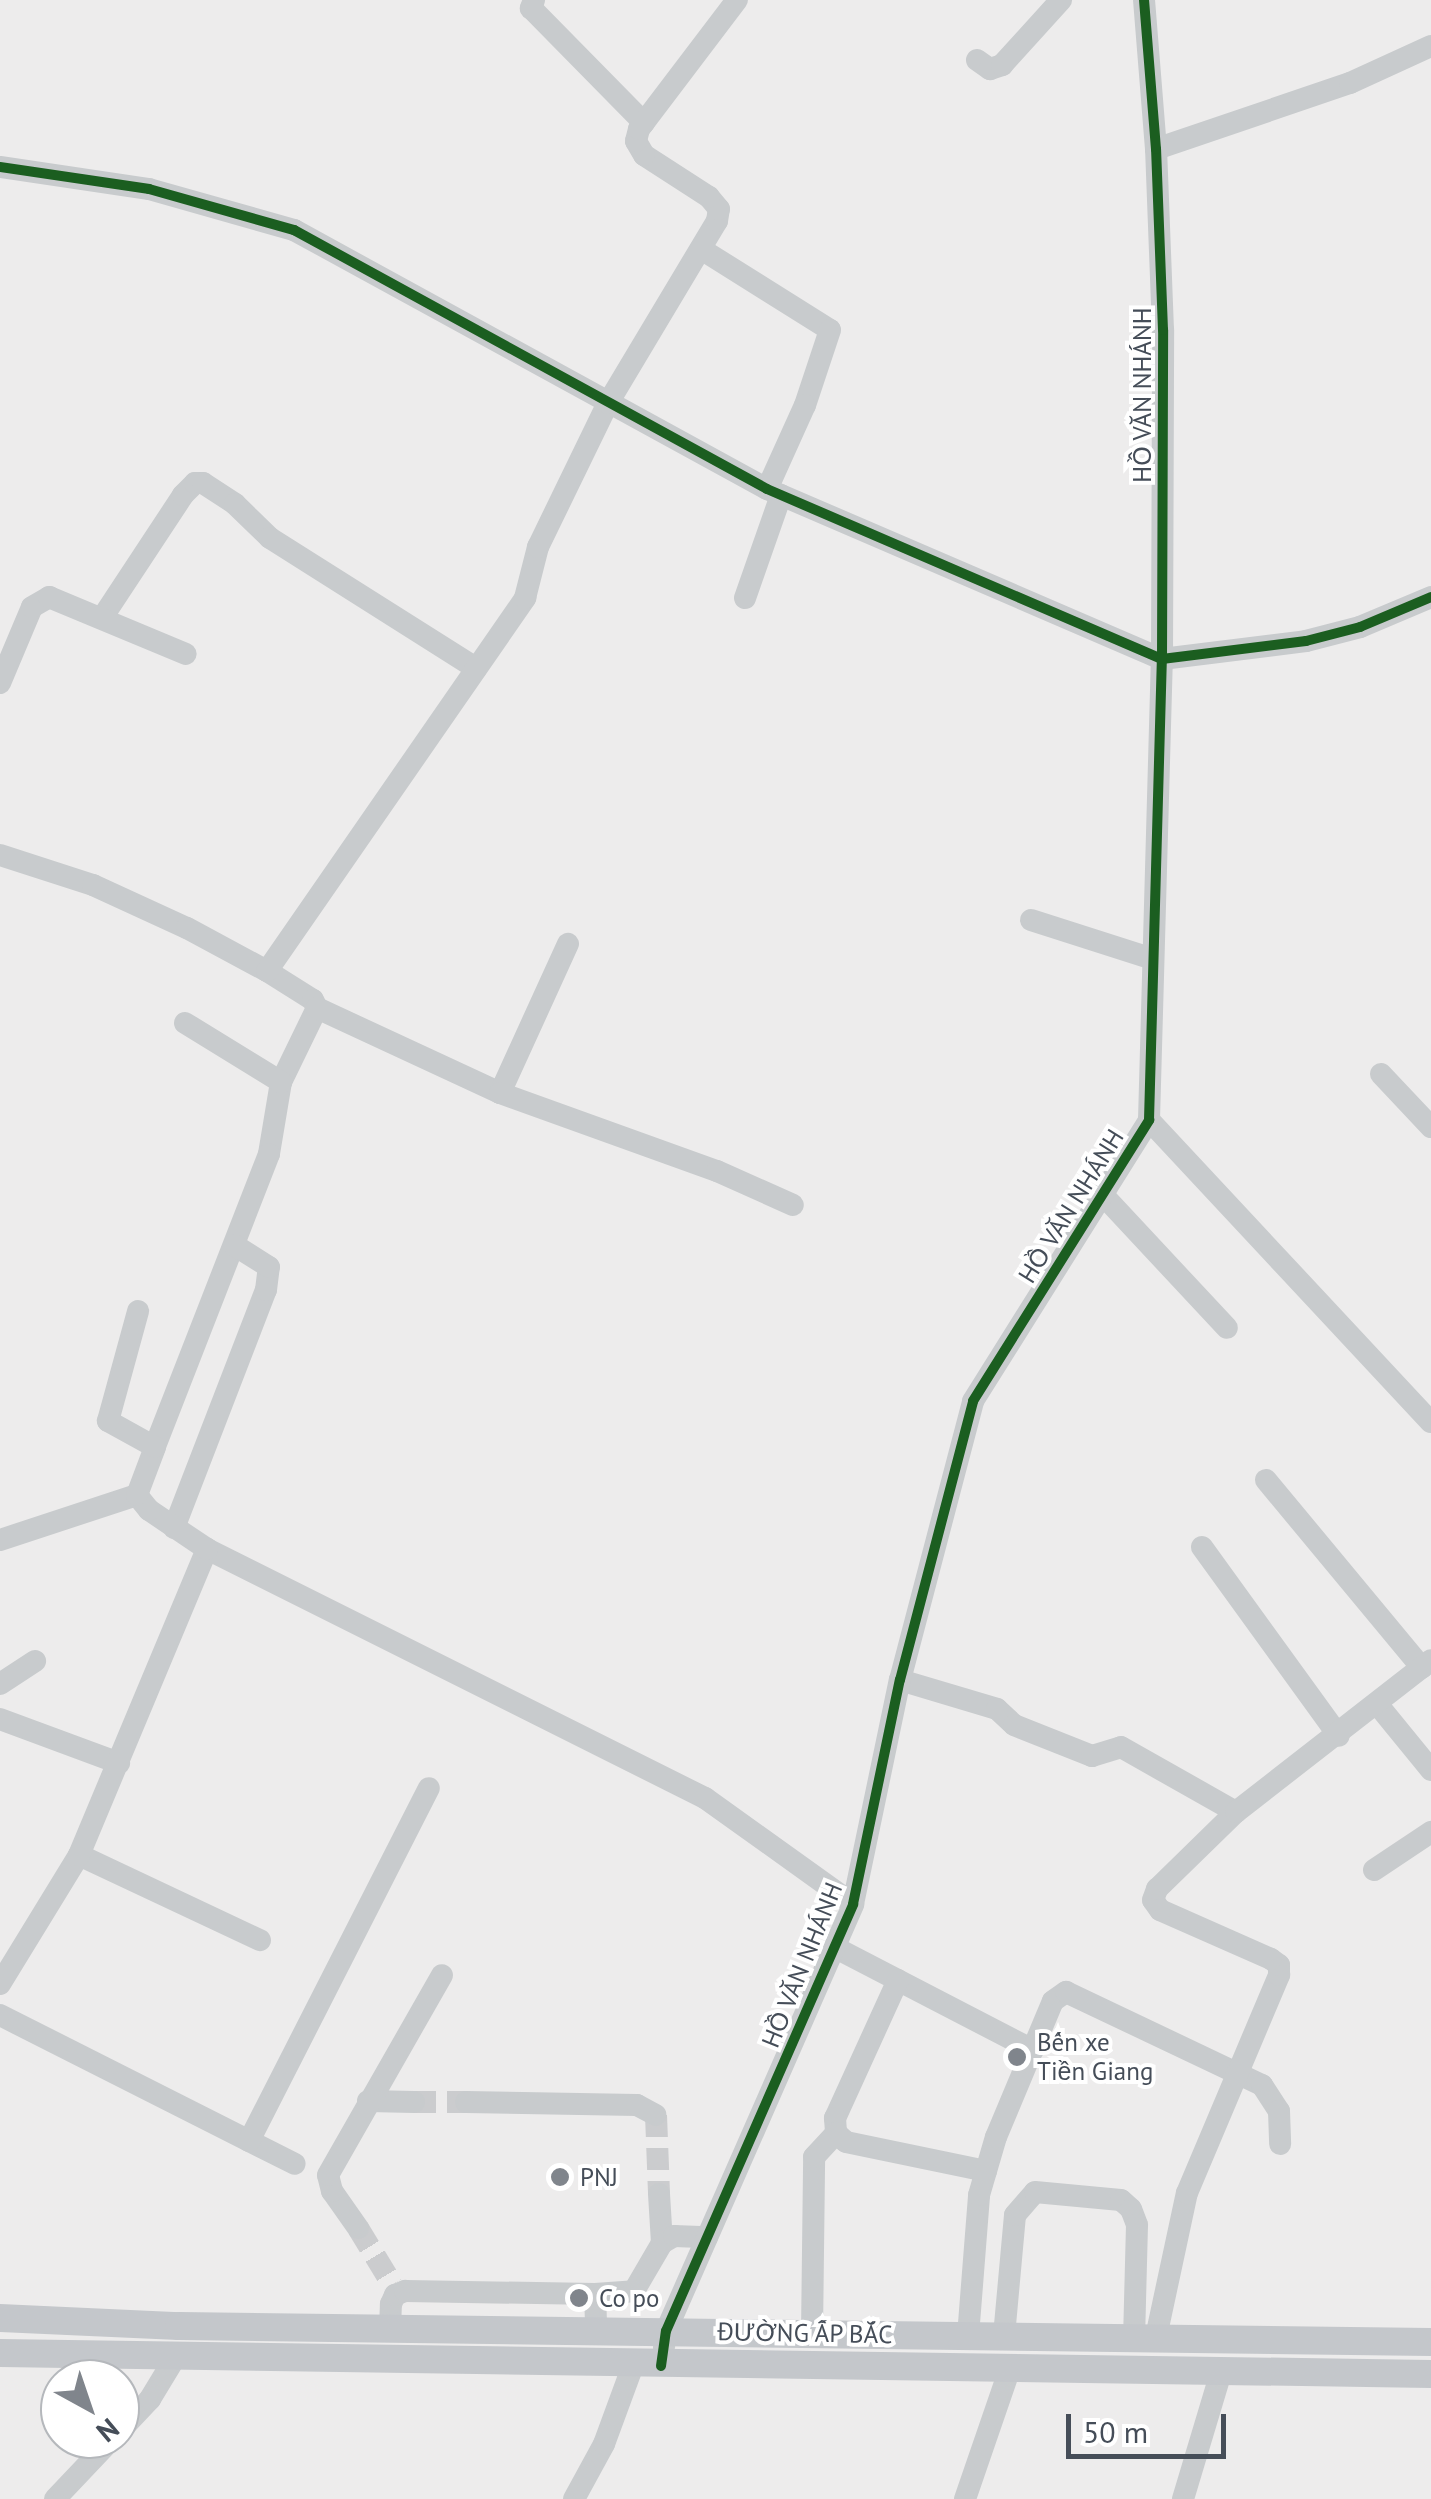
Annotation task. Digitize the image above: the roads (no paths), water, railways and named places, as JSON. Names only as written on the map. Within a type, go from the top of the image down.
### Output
[{"type":"main road","name":"ĐƯỜNG ẤP BẮC","points":[[0,2318],[390,2330],[1431,2342]]},
{"type":"main road","points":[[907,2368],[911,2335]]},
{"type":"main road","name":"ĐƯỜNG ẤP BẮC","points":[[0,2352],[647,2365],[1431,2374]]},
{"type":"street","points":[[534,0],[531,8],[644,123]]},
{"type":"street","points":[[266,971],[525,598],[538,546],[608,403],[717,221],[719,209],[710,198],[644,154],[636,141],[644,123],[737,0]]},
{"type":"street","points":[[977,60],[990,69],[1002,65],[1061,0]]},
{"type":"street","name":"HỒ VĂN NHÁNH","points":[[574,2499],[666,2331],[853,1904],[900,1680],[973,1401],[1148,1120],[1162,659],[1162,330],[1156,149],[1144,0]]},
{"type":"street","points":[[1156,149],[1350,83],[1431,46]]},
{"type":"street","points":[[0,167],[149,189],[294,230],[774,492],[1162,659],[1306,641],[1360,626],[1431,597]]},
{"type":"street","points":[[701,248],[830,330],[774,492],[745,598]]},
{"type":"street","points":[[102,618],[183,495],[195,483],[203,484],[235,504],[270,538],[476,668]]},
{"type":"street","points":[[0,683],[32,607],[39,600],[61,600],[186,654]]},
{"type":"street","points":[[0,855],[93,885],[188,928],[313,1000],[317,1008],[500,1094],[717,1171],[793,1204]]},
{"type":"street","points":[[1031,920],[1154,959]]},
{"type":"street","points":[[500,1094],[568,944]]},
{"type":"street","points":[[137,1496],[270,1154],[282,1082],[317,1008]]},
{"type":"street","points":[[185,1023],[282,1082]]},
{"type":"street","points":[[1381,1074],[1431,1127]]},
{"type":"street","points":[[1148,1120],[1431,1422]]},
{"type":"street","points":[[1102,1194],[1227,1328]]},
{"type":"street","points":[[174,1528],[266,1290],[269,1266],[234,1245]]},
{"type":"street","points":[[138,1311],[108,1421],[155,1447]]},
{"type":"street","points":[[1145,2337],[1187,2193],[1279,1975],[1278,1965],[1160,1910],[1153,1900],[1157,1889],[1236,1812],[1426,1664],[1266,1480]]},
{"type":"street","points":[[137,1496],[148,1510],[207,1549],[705,1798],[853,1904]]},
{"type":"street","points":[[0,1540],[137,1496]]},
{"type":"street","points":[[1202,1547],[1338,1736]]},
{"type":"street","points":[[0,1984],[79,1855],[207,1549]]},
{"type":"street","points":[[0,1684],[35,1661]]},
{"type":"street","points":[[900,1680],[997,1709],[1014,1725],[1092,1756],[1122,1748],[1236,1812]]},
{"type":"street","points":[[1378,1705],[1431,1770]]},
{"type":"street","points":[[0,1719],[119,1763]]},
{"type":"street","points":[[249,2141],[430,1788]]},
{"type":"street","points":[[1374,1870],[1431,1832]]},
{"type":"street","points":[[79,1855],[260,1940]]},
{"type":"street","points":[[834,1947],[1033,2050]]},
{"type":"street","points":[[358,2228],[332,2191],[328,2174],[442,1975]]},
{"type":"street","points":[[812,2334],[814,2157],[836,2134],[836,2118],[898,1980]]},
{"type":"street","points":[[968,2336],[979,2195],[1053,2001],[1066,1992],[1236,2070],[1272,2096],[1279,2111],[1280,2144]]},
{"type":"street","points":[[0,2015],[295,2164]]},
{"type":"street","points":[[368,2102],[414,2102]]},
{"type":"street","points":[[466,2102],[637,2105],[656,2115]]},
{"type":"street","points":[[836,2134],[846,2142],[986,2171]]},
{"type":"street","points":[[1004,2336],[1014,2215],[1035,2192],[1121,2200],[1131,2209],[1137,2225],[1145,2337]]},
{"type":"street","points":[[659,2194],[662,2244]]},
{"type":"street","points":[[390,2330],[394,2289],[596,2294],[634,2291],[662,2244],[674,2236],[707,2237]]},
{"type":"street","points":[[596,2294],[596,2331]]},
{"type":"street","points":[[140,2409],[176,2356]]},
{"type":"street","points":[[965,2499],[1010,2368]]},
{"type":"street","points":[[1183,2499],[1221,2372]]},
{"type":"street","points":[[55,2499],[93,2459]]},
{"type":"tunnel","points":[[414,2102],[466,2102]]},
{"type":"tunnel","points":[[656,2115],[659,2194]]},
{"type":"tunnel","points":[[358,2228],[392,2284]]},
{"type":"place","name":"Bến xe Tiền Giang","points":[[1017,2057]]},
{"type":"place","name":"PNJ","points":[[560,2177]]},
{"type":"place","name":"Co po","points":[[579,2298]]}]
